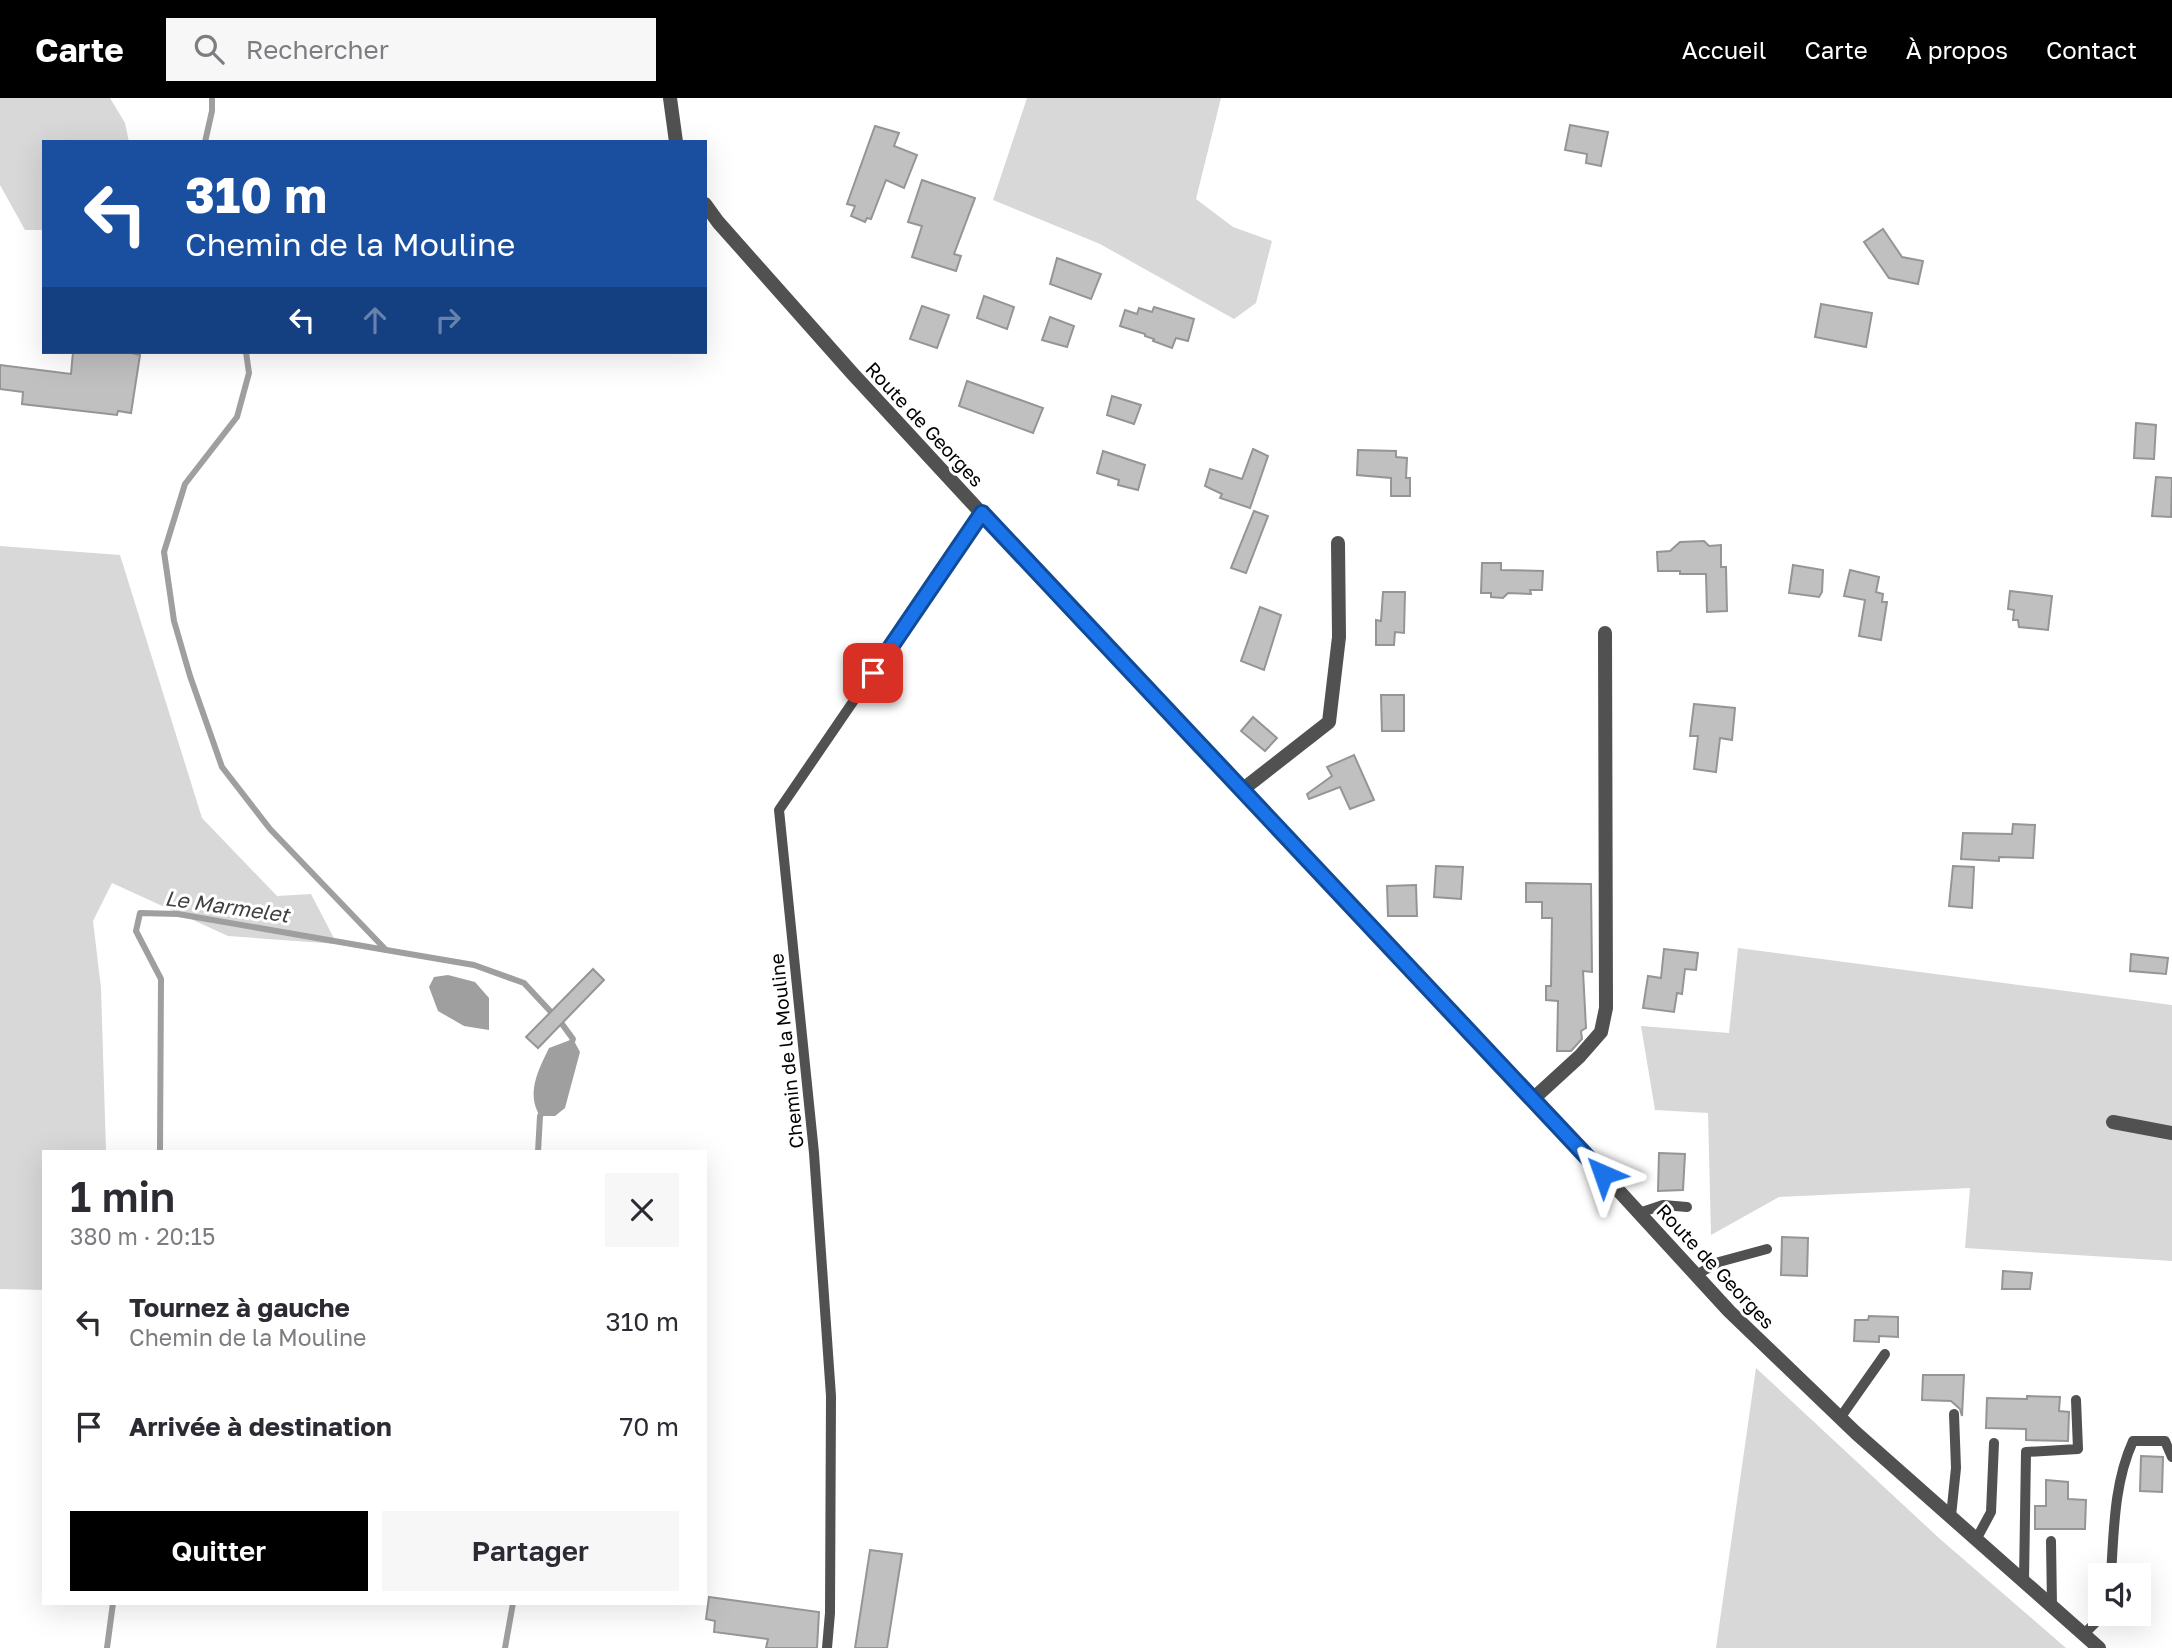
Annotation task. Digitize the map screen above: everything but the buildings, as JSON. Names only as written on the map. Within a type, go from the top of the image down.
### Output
[{"type":"street","points":[[670,98],[676,140]]},
{"type":"street","name":"Route de Georges","points":[[707,207],[852,373],[1729,1311],[1840,1418],[2099,1648]]},
{"type":"street","points":[[1242,790],[1329,722],[1339,637],[1338,543]]},
{"type":"street","points":[[1533,1099],[1580,1056],[1601,1032],[1606,1008],[1605,633]]},
{"type":"street","points":[[2113,1122],[2172,1133]]},
{"type":"lane","name":"Chemin de la Mouline","points":[[827,1648],[830,1613],[831,1396],[814,1153],[779,810],[982,513]]},
{"type":"lane","points":[[1639,1213],[1663,1205],[1687,1207]]},
{"type":"lane","points":[[1696,1275],[1719,1262],[1767,1249]]},
{"type":"lane","points":[[1840,1418],[1885,1354]]},
{"type":"lane","points":[[2024,1581],[2026,1452],[2078,1449],[2076,1400]]},
{"type":"lane","points":[[1951,1516],[1956,1468],[1954,1414]]},
{"type":"lane","points":[[2112,1563],[2116,1497],[2123,1463],[2133,1441],[2165,1441],[2172,1457]]},
{"type":"lane","points":[[1977,1538],[1990,1512],[1994,1443]]},
{"type":"lane","points":[[2051,1541],[2052,1606]]},
{"type":"lane","points":[[2084,1634],[2092,1626]]},
{"type":"shaded area","points":[[0,98],[110,98],[125,123],[129,140],[42,140],[42,230],[25,230],[0,185]]},
{"type":"shaded area","points":[[1027,98],[1221,98],[1196,199],[1233,227],[1272,241],[1256,303],[1234,319],[1100,244],[993,200]]},
{"type":"shaded area","points":[[0,546],[120,555],[202,818],[277,896],[311,894],[337,944],[228,936],[112,883],[93,921],[101,988],[106,1150],[42,1150],[42,1290],[0,1289]]},
{"type":"shaded area","points":[[1738,948],[2172,1005],[2172,1261],[1965,1248],[1970,1188],[1779,1197],[1711,1235],[1708,1113],[1655,1110],[1641,1026],[1729,1033]]},
{"type":"shaded area","points":[[448,975],[475,982],[489,998],[489,1030],[464,1026],[438,1011],[429,987],[434,977]]},
{"type":"shaded area","points":[[573,1039],[580,1052],[565,1108],[555,1116],[540,1116],[534,1090],[541,1065],[549,1048]]},
{"type":"shaded area","points":[[1756,1368],[1940,1539],[2066,1648],[1716,1648]]},
{"type":"waterway","points":[[205,140],[212,98]]},
{"type":"waterway","points":[[246,354],[249,373],[237,417],[185,484],[164,552],[174,621],[222,767],[270,829],[386,950],[474,965],[524,983],[551,1012]]},
{"type":"waterway","name":"Le Marmelet","points":[[160,1150],[161,979],[136,931],[140,913],[178,914],[386,950]]},
{"type":"waterway","points":[[562,1024],[573,1039],[571,1044]]},
{"type":"waterway","points":[[538,1150],[540,1116],[544,1109]]},
{"type":"waterway","name":"Le Marmelet","points":[[107,1648],[113,1605]]},
{"type":"waterway","points":[[505,1648],[513,1605]]},
{"type":"route","points":[[873,673],[982,513],[1603,1174]]}]
